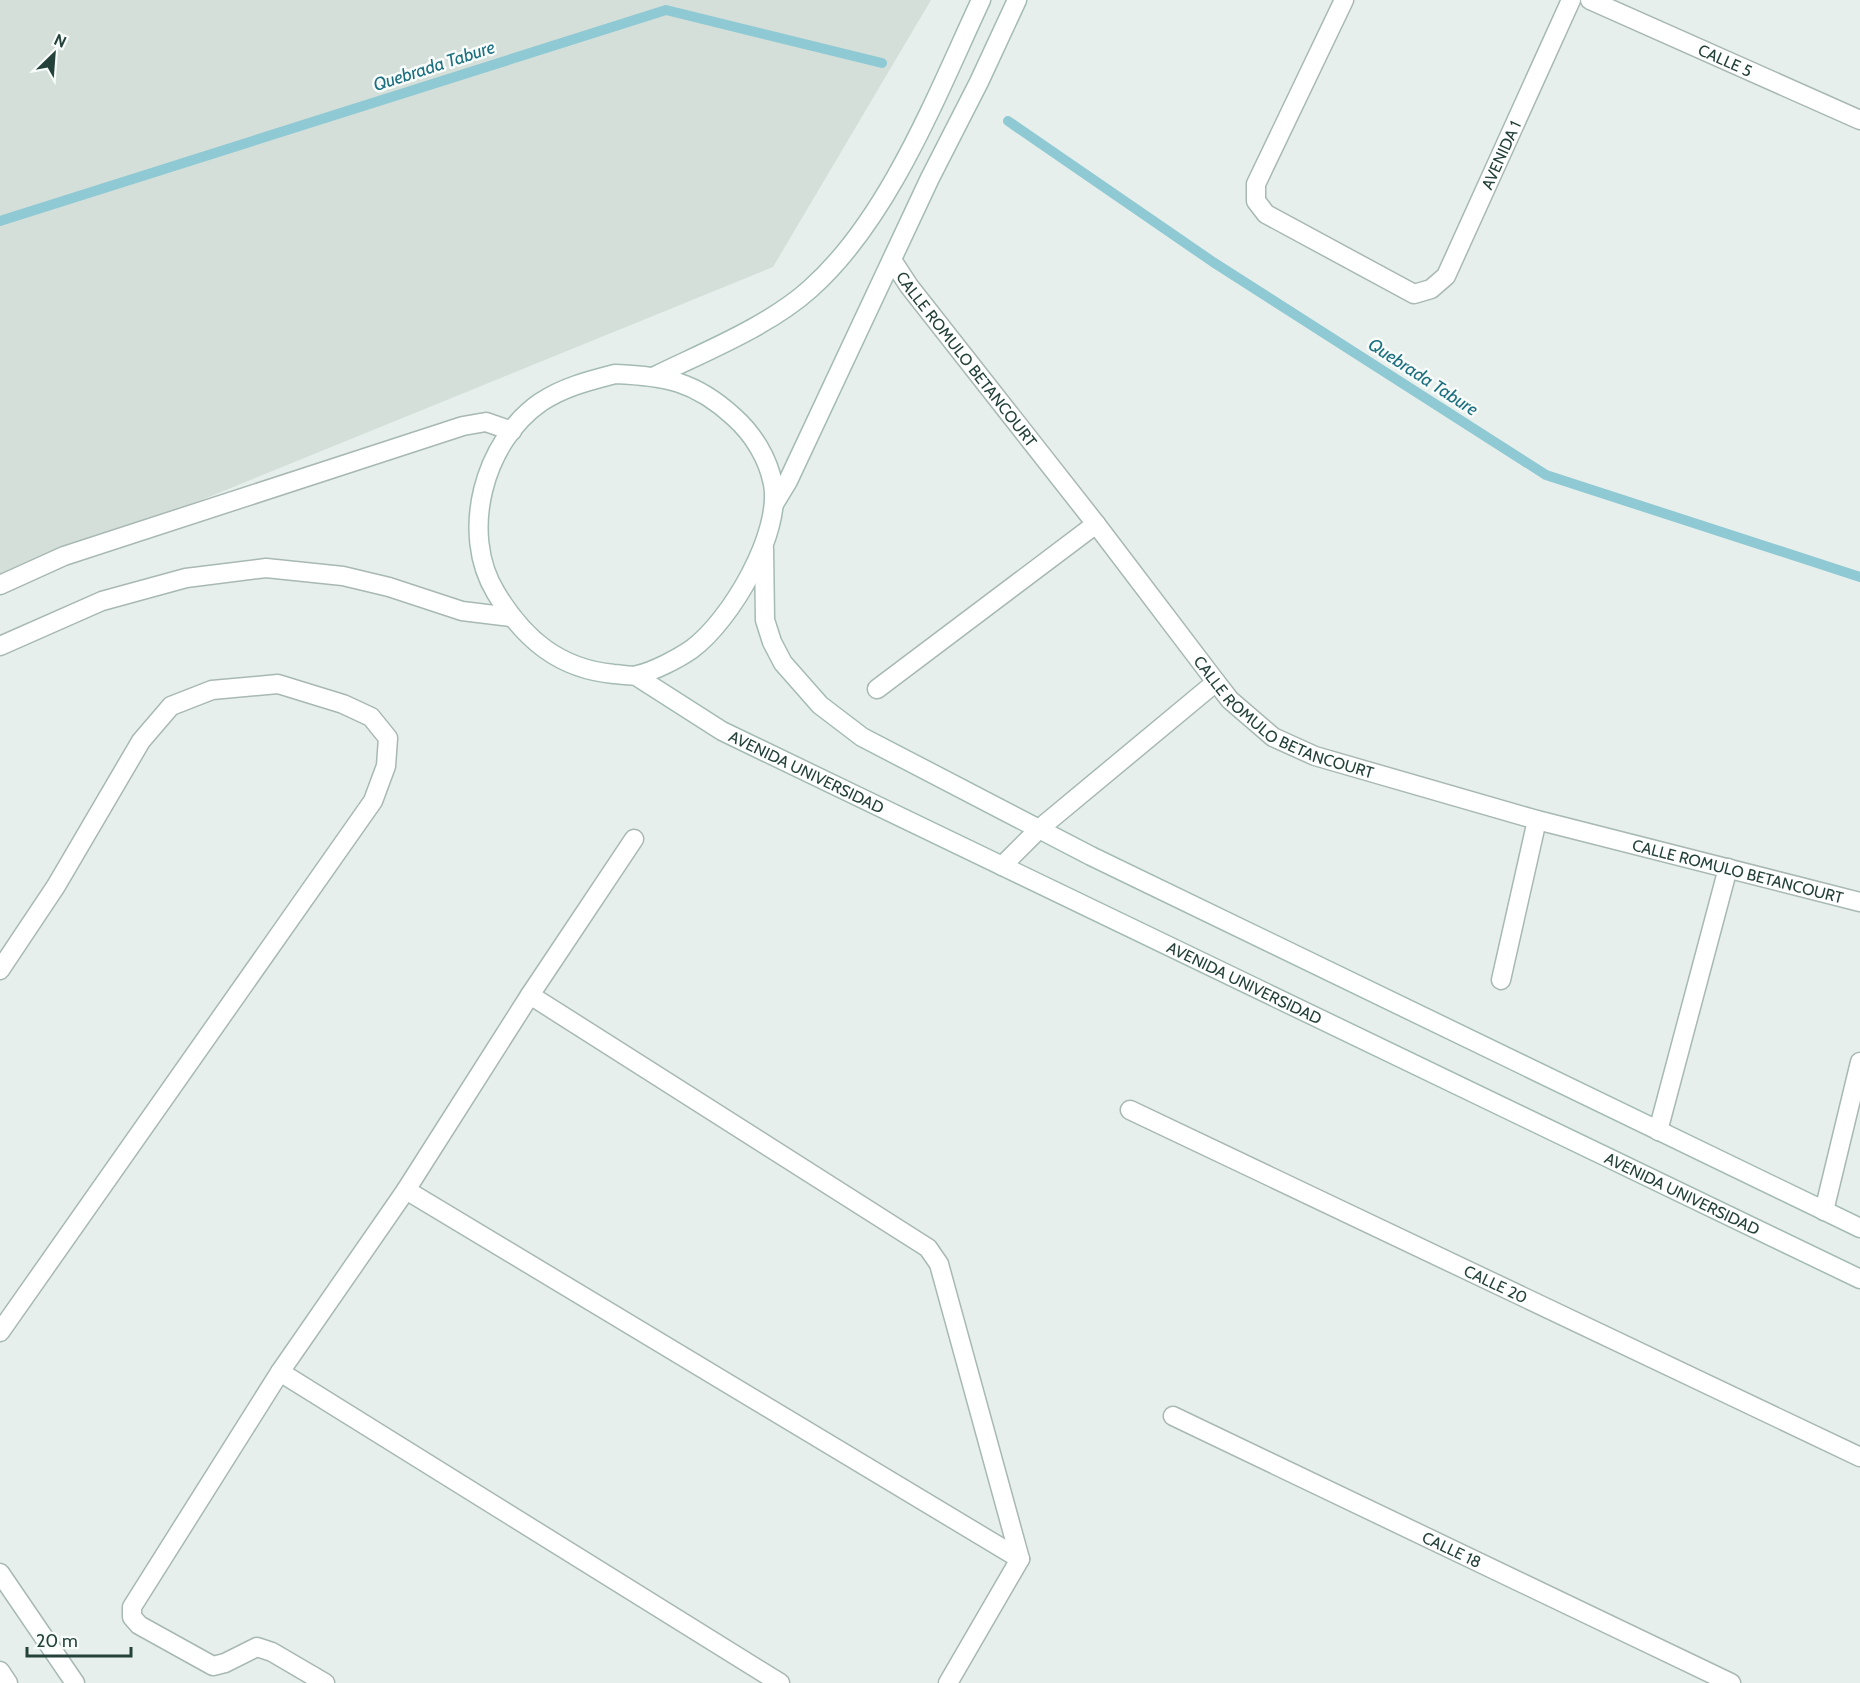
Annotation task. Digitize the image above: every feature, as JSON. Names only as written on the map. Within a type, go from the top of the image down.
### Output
[{"type":"street","points":[[655,376],[776,314],[810,290],[842,257],[880,204],[923,125],[981,0]]},
{"type":"street","points":[[774,504],[788,481],[1017,0]]},
{"type":"street","name":"AVENIDA 1","points":[[1341,1],[1256,184],[1256,201],[1266,213],[1414,294],[1431,289],[1446,276],[1571,0]]},
{"type":"street","name":"CALLE 5","points":[[1590,0],[1860,120]]},
{"type":"street","name":"CALLE ROMULO BETANCOURT","points":[[892,260],[909,286],[1096,524],[1230,700],[1273,737],[1315,756],[1537,820],[1860,902]]},
{"type":"street","points":[[615,374],[655,376],[688,386],[718,402],[744,426],[764,454],[773,484],[772,521],[764,548],[733,604],[711,631],[692,649],[663,665],[636,676],[600,672],[566,662],[536,643],[511,617],[493,589],[482,557],[479,524],[482,491],[493,459],[512,431],[540,403],[576,384],[615,374]]},
{"type":"street","points":[[0,585],[64,556],[463,426],[486,422],[512,431]]},
{"type":"street","points":[[877,689],[1096,524]]},
{"type":"street","points":[[764,548],[765,620],[771,642],[783,663],[820,705],[862,736],[1101,862],[1860,1228]]},
{"type":"street","points":[[0,646],[102,602],[186,578],[266,568],[343,576],[462,611],[511,617]]},
{"type":"street","name":"AVENIDA UNIVERSIDAD","points":[[636,676],[722,731],[1860,1279]]},
{"type":"street","points":[[1002,866],[1039,829],[1216,682]]},
{"type":"street","points":[[0,970],[56,886],[141,741],[171,706],[212,690],[278,684],[342,704],[372,717],[388,738],[386,766],[374,801],[0,1332]]},
{"type":"street","points":[[1501,980],[1537,820]]},
{"type":"street","points":[[325,1683],[272,1652],[257,1647],[225,1663],[213,1666],[139,1625],[132,1617],[132,1607],[280,1372],[406,1190],[530,995],[634,838]]},
{"type":"street","points":[[1658,1131],[1728,868]]},
{"type":"street","points":[[530,995],[928,1248],[939,1264],[1020,1559],[948,1683]]},
{"type":"street","points":[[1824,1211],[1860,1062]]},
{"type":"street","name":"CALLE 20","points":[[1130,1110],[1860,1457]]},
{"type":"street","points":[[406,1190],[1020,1559]]},
{"type":"street","points":[[280,1372],[780,1683]]},
{"type":"street","name":"CALLE 18","points":[[1173,1416],[1731,1683]]},
{"type":"street","points":[[0,1573],[75,1683]]},
{"type":"street","points":[[0,1671],[8,1683]]},
{"type":"shaded area","points":[[0,0],[931,0],[773,267],[64,556],[0,579]]},
{"type":"waterway","name":"Quebrada Tabure","points":[[0,221],[666,10],[882,63]]},
{"type":"waterway","name":"Quebrada Tabure","points":[[1008,121],[1213,262],[1546,475],[1860,577]]}]
